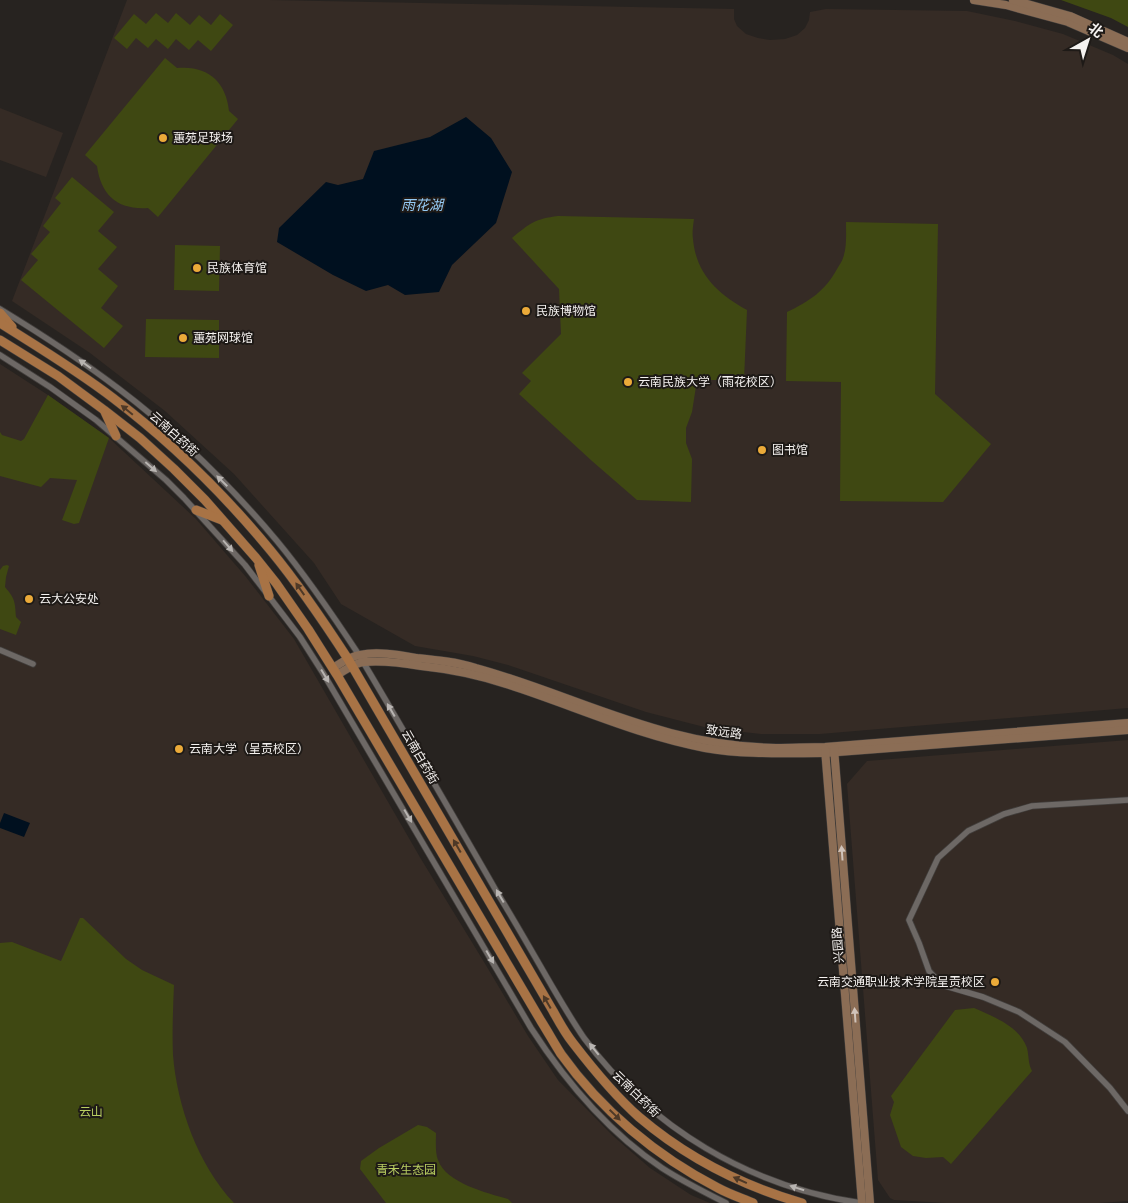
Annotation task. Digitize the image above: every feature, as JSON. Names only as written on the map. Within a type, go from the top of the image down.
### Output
[{"type":"main road","points":[[974,0],[1006,4],[1068,22],[1128,48]]},
{"type":"main road","points":[[1013,0],[1070,16],[1128,42]]},
{"type":"main road","points":[[0,313],[18,334]]},
{"type":"main road","name":"云南白药街","points":[[0,323],[113,398],[149,428],[184,459],[271,550],[328,629],[376,705],[552,1011],[572,1042],[615,1094],[665,1138],[692,1155],[750,1185],[802,1203]]},
{"type":"main road","points":[[0,340],[58,376],[140,438],[224,521],[276,583],[313,637],[361,714],[561,1054],[588,1087],[617,1117],[648,1144],[684,1169],[719,1188],[753,1203]]},
{"type":"main road","points":[[104,410],[116,436]]},
{"type":"main road","points":[[196,510],[224,521]]},
{"type":"main road","points":[[256,558],[269,596]]},
{"type":"main road","points":[[313,637],[323,638],[327,635],[328,629]]},
{"type":"main road","name":"致远路","points":[[335,672],[359,655],[373,654],[443,661],[474,667],[636,723],[705,741],[745,746],[825,750]]},
{"type":"main road","name":"致远路","points":[[350,663],[391,662],[442,668],[506,684],[634,729],[704,748],[744,753],[776,754],[1128,722]]},
{"type":"main road","points":[[361,714],[362,709],[366,705],[376,705]]},
{"type":"main road","name":"致远路","points":[[834,749],[1128,730]]},
{"type":"main road","name":"兴园路","points":[[834,749],[870,1203]]},
{"type":"main road","name":"兴园路","points":[[825,750],[862,1203]]},
{"type":"street","points":[[0,309],[71,354],[120,389],[156,419],[199,457],[279,543],[332,614],[364,662],[565,1007],[584,1036],[630,1091],[664,1120],[691,1139],[751,1172],[808,1192],[862,1203]]},
{"type":"street","points":[[0,355],[50,387],[116,436],[166,480],[196,510],[245,565],[300,637],[323,673],[531,1028],[551,1058],[598,1115],[628,1143],[661,1167],[726,1203]]},
{"type":"street","points":[[0,650],[33,664]]},
{"type":"street","points":[[1128,800],[1032,806],[1004,814],[968,831],[938,858],[909,920],[929,971],[942,985],[983,997],[1019,1012],[1065,1042],[1110,1088],[1128,1111]]},
{"type":"shaded area","name":"云南民族大学（雨花校区）","points":[[127,0],[270,0],[734,9],[734,19],[737,26],[746,34],[770,40],[785,39],[797,35],[805,28],[810,12],[826,9],[967,11],[1063,34],[1113,55],[1128,64],[1128,708],[820,734],[761,734],[708,728],[646,712],[508,665],[473,656],[415,646],[341,604],[314,563],[234,474],[165,411],[90,353],[12,301]]},
{"type":"shaded area","points":[[0,108],[63,133],[46,177],[0,160]]},
{"type":"shaded area","name":"云南大学（呈贡校区）","points":[[0,364],[109,438],[196,519],[246,577],[294,639],[421,859],[528,1036],[558,1080],[612,1135],[650,1168],[691,1195],[710,1203],[0,1203]]},
{"type":"shaded area","name":"云南交通职业技术学院呈贡校区","points":[[1128,740],[1128,1201],[1099,1203],[946,1203],[894,1200],[890,1198],[878,1180],[847,784],[867,761]]},
{"type":"green space","points":[[1061,0],[1128,0],[1128,27],[1111,18]]},
{"type":"green space","points":[[156,13],[168,23],[176,13],[190,25],[199,15],[211,25],[220,14],[233,25],[211,51],[198,40],[189,50],[176,39],[168,49],[156,39],[148,48],[136,38],[127,49],[114,38],[134,14],[146,24]]},
{"type":"green space","points":[[165,58],[177,68],[197,69],[213,77],[224,91],[229,111],[238,119],[158,217],[148,208],[128,206],[112,199],[102,185],[97,166],[85,155]]},
{"type":"green space","points":[[72,177],[114,212],[98,231],[117,247],[98,269],[118,286],[101,308],[123,326],[104,348],[21,280],[38,260],[31,254],[50,232],[43,226],[61,203],[55,198]]},
{"type":"green space","points":[[558,216],[694,219],[695,251],[704,273],[718,290],[747,310],[744,380],[697,380],[692,412],[686,428],[686,443],[692,459],[691,502],[637,500],[519,394],[531,381],[522,373],[561,334],[559,289],[512,238],[533,222]]},
{"type":"green space","points":[[846,222],[938,224],[935,394],[991,444],[943,502],[840,501],[841,382],[786,381],[787,312],[816,295],[832,277],[844,254]]},
{"type":"green space","name":"民族体育馆","points":[[175,245],[220,246],[219,291],[174,290]]},
{"type":"green space","name":"蕙苑网球馆","points":[[146,319],[219,320],[219,358],[145,357]]},
{"type":"green space","points":[[48,395],[109,438],[79,523],[74,524],[62,520],[77,480],[50,478],[41,487],[0,476],[0,432],[2,435],[21,441],[24,439]]},
{"type":"green space","points":[[3,566],[9,566],[5,587],[13,598],[16,617],[21,622],[16,635],[0,629],[0,570]]},
{"type":"green space","name":"云山","points":[[80,918],[83,918],[126,959],[142,970],[174,985],[173,1055],[179,1094],[200,1153],[221,1188],[234,1203],[0,1203],[0,943],[12,942],[61,961]]},
{"type":"green space","points":[[974,1008],[1005,1023],[1018,1034],[1027,1048],[1032,1071],[951,1164],[943,1157],[926,1158],[913,1156],[901,1147],[890,1115],[894,1102],[891,1096],[955,1010]]},
{"type":"green space","name":"青禾生态园","points":[[418,1125],[427,1127],[436,1133],[437,1157],[442,1168],[449,1175],[468,1186],[508,1199],[512,1203],[386,1203],[360,1169],[361,1161]]},
{"type":"water","name":"雨花湖","points":[[466,117],[491,138],[512,172],[496,223],[452,265],[439,292],[405,295],[388,285],[366,291],[333,275],[277,242],[279,228],[326,182],[338,185],[363,179],[374,151],[430,137]]},
{"type":"water","points":[[4,813],[30,823],[24,837],[0,828]]},
{"type":"place","name":"蕙苑足球场","points":[[163,138]]},
{"type":"place","name":"民族体育馆","points":[[197,268]]},
{"type":"place","name":"民族博物馆","points":[[526,311]]},
{"type":"place","name":"蕙苑网球馆","points":[[183,338]]},
{"type":"place","name":"云南民族大学（雨花校区）","points":[[628,382]]},
{"type":"place","name":"图书馆","points":[[762,450]]},
{"type":"place","name":"云大公安处","points":[[29,599]]},
{"type":"place","name":"云南大学（呈贡校区）","points":[[179,749]]},
{"type":"place","name":"云南交通职业技术学院呈贡校区","points":[[995,982]]}]
